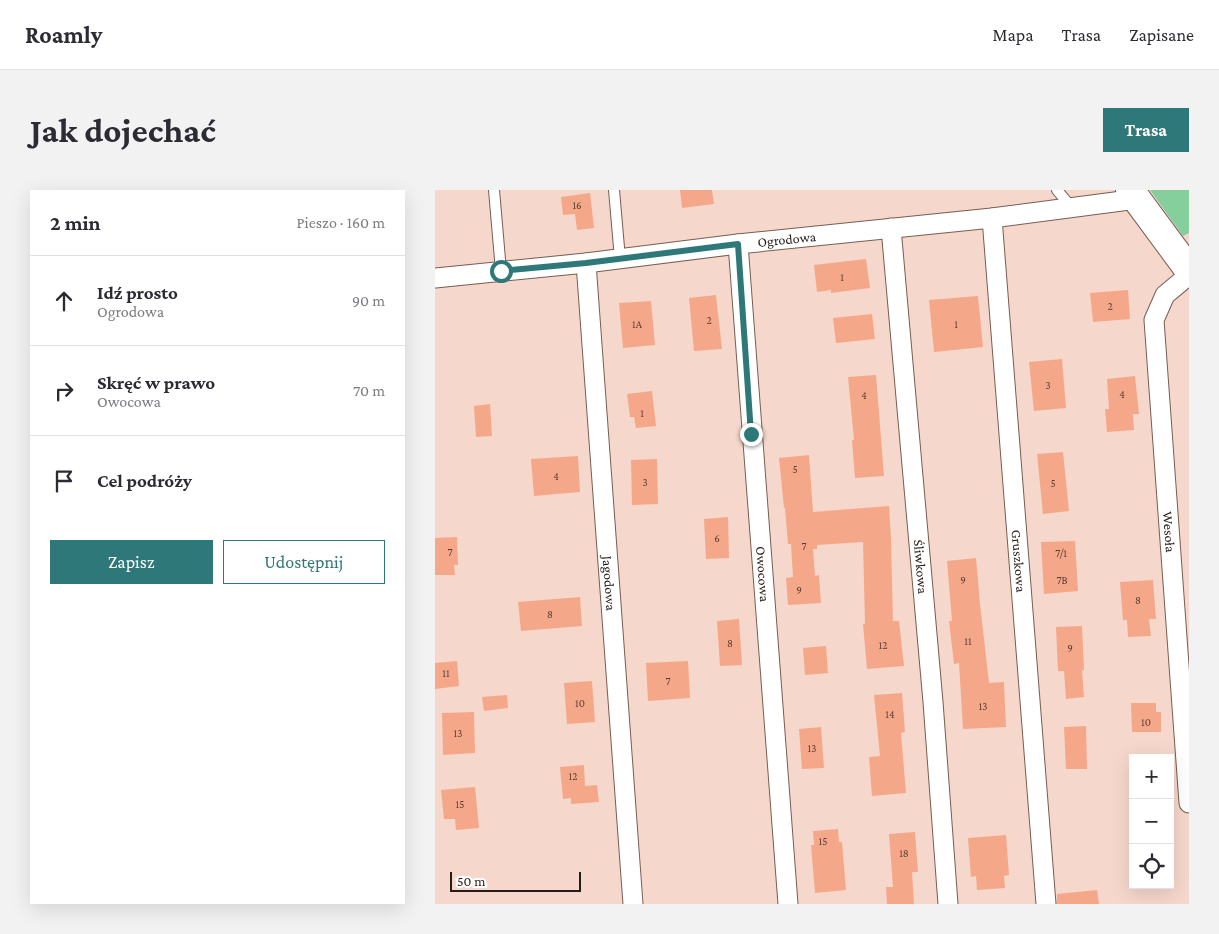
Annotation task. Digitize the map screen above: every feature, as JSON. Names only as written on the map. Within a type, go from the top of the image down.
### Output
[{"type":"street","name":"Ogrodowa","points":[[435,278],[992,218],[1072,208],[1133,195]]},
{"type":"street","points":[[1133,195],[1189,270]]},
{"type":"street","name":"Gruszkowa","points":[[992,218],[1046,904]]},
{"type":"street","name":"Śliwkowa","points":[[891,228],[933,702],[948,904]]},
{"type":"street","name":"Owocowa","points":[[738,244],[788,904]]},
{"type":"street","name":"Jagodowa","points":[[586,263],[633,904]]},
{"type":"street","name":"Wesoła","points":[[1189,275],[1165,296],[1154,320],[1189,803]]},
{"type":"lane","points":[[495,190],[501,271]]},
{"type":"lane","points":[[614,190],[620,259]]},
{"type":"lane","points":[[1057,190],[1072,208]]},
{"type":"green space","points":[[1150,190],[1189,190],[1189,233],[1183,236]]},
{"type":"building","points":[[680,190],[712,190],[714,204],[682,208]]},
{"type":"building","points":[[590,193],[594,228],[577,230],[575,214],[563,215],[561,197]]},
{"type":"building","points":[[866,259],[870,288],[831,293],[831,290],[817,292],[814,265]]},
{"type":"building","points":[[1128,290],[1130,319],[1093,322],[1090,293]]},
{"type":"building","points":[[716,295],[722,349],[694,351],[689,298]]},
{"type":"building","points":[[978,296],[983,347],[934,352],[929,300]]},
{"type":"building","points":[[651,301],[655,345],[623,348],[619,303]]},
{"type":"building","points":[[872,314],[875,339],[836,343],[833,318]]},
{"type":"building","points":[[1062,359],[1066,408],[1034,411],[1029,362]]},
{"type":"building","points":[[876,375],[884,476],[855,478],[852,440],[854,440],[848,377]]},
{"type":"building","points":[[1135,376],[1139,414],[1133,414],[1134,430],[1107,432],[1105,409],[1109,409],[1107,379]]},
{"type":"building","points":[[652,391],[656,426],[636,428],[634,417],[630,417],[627,394]]},
{"type":"building","points":[[490,404],[492,436],[476,437],[474,406]]},
{"type":"building","points":[[1063,452],[1069,511],[1043,514],[1037,454]]},
{"type":"building","points":[[809,455],[813,512],[889,506],[893,621],[899,621],[904,666],[867,669],[863,624],[865,624],[863,542],[817,545],[817,549],[813,549],[815,576],[819,575],[821,603],[788,605],[786,578],[793,577],[791,544],[788,544],[779,458]]},
{"type":"building","points":[[578,456],[580,492],[534,496],[531,459]]},
{"type":"building","points":[[657,459],[658,504],[632,505],[631,460]]},
{"type":"building","points":[[728,517],[729,558],[706,559],[704,519]]},
{"type":"building","points":[[457,537],[458,565],[454,565],[455,575],[435,575],[435,538]]},
{"type":"building","points":[[1075,541],[1078,591],[1044,594],[1041,542]]},
{"type":"building","points":[[976,558],[989,683],[1004,682],[1006,727],[963,729],[959,663],[954,664],[949,621],[952,621],[947,561]]},
{"type":"building","points":[[1153,580],[1156,619],[1149,619],[1151,636],[1128,637],[1127,620],[1123,620],[1120,582]]},
{"type":"building","points":[[580,597],[582,626],[521,631],[518,602]]},
{"type":"building","points":[[739,619],[742,665],[720,666],[717,621]]},
{"type":"building","points":[[1082,626],[1084,697],[1066,699],[1064,671],[1058,671],[1056,627]]},
{"type":"building","points":[[826,646],[828,673],[805,675],[803,648]]},
{"type":"building","points":[[457,661],[459,686],[435,689],[435,663]]},
{"type":"building","points":[[688,661],[690,698],[648,701],[646,663]]},
{"type":"building","points":[[592,681],[595,722],[567,724],[564,683]]},
{"type":"building","points":[[902,693],[905,732],[901,733],[906,793],[872,796],[869,757],[880,756],[874,695]]},
{"type":"building","points":[[507,695],[508,708],[484,711],[482,697]]},
{"type":"building","points":[[1131,703],[1156,703],[1156,712],[1161,712],[1161,732],[1132,732]]},
{"type":"building","points":[[474,712],[475,753],[443,755],[442,713]]},
{"type":"building","points":[[1086,726],[1087,769],[1066,769],[1064,727]]},
{"type":"building","points":[[821,727],[824,768],[802,769],[799,729]]},
{"type":"building","points":[[584,765],[585,786],[597,785],[599,802],[571,804],[571,798],[563,799],[560,767]]},
{"type":"building","points":[[475,787],[479,828],[456,830],[455,819],[444,819],[441,790]]},
{"type":"building","points":[[838,829],[839,842],[842,842],[846,890],[815,893],[811,845],[814,845],[813,831]]},
{"type":"building","points":[[915,832],[918,872],[912,872],[914,904],[887,904],[886,887],[893,887],[889,834]]},
{"type":"building","points":[[1006,835],[1009,875],[1004,876],[1005,888],[977,890],[976,876],[971,877],[968,838]]},
{"type":"building","points":[[1097,890],[1099,904],[1057,904],[1057,894]]},
{"type":"route","points":[[501,271],[586,263],[738,244],[751,434]]}]
